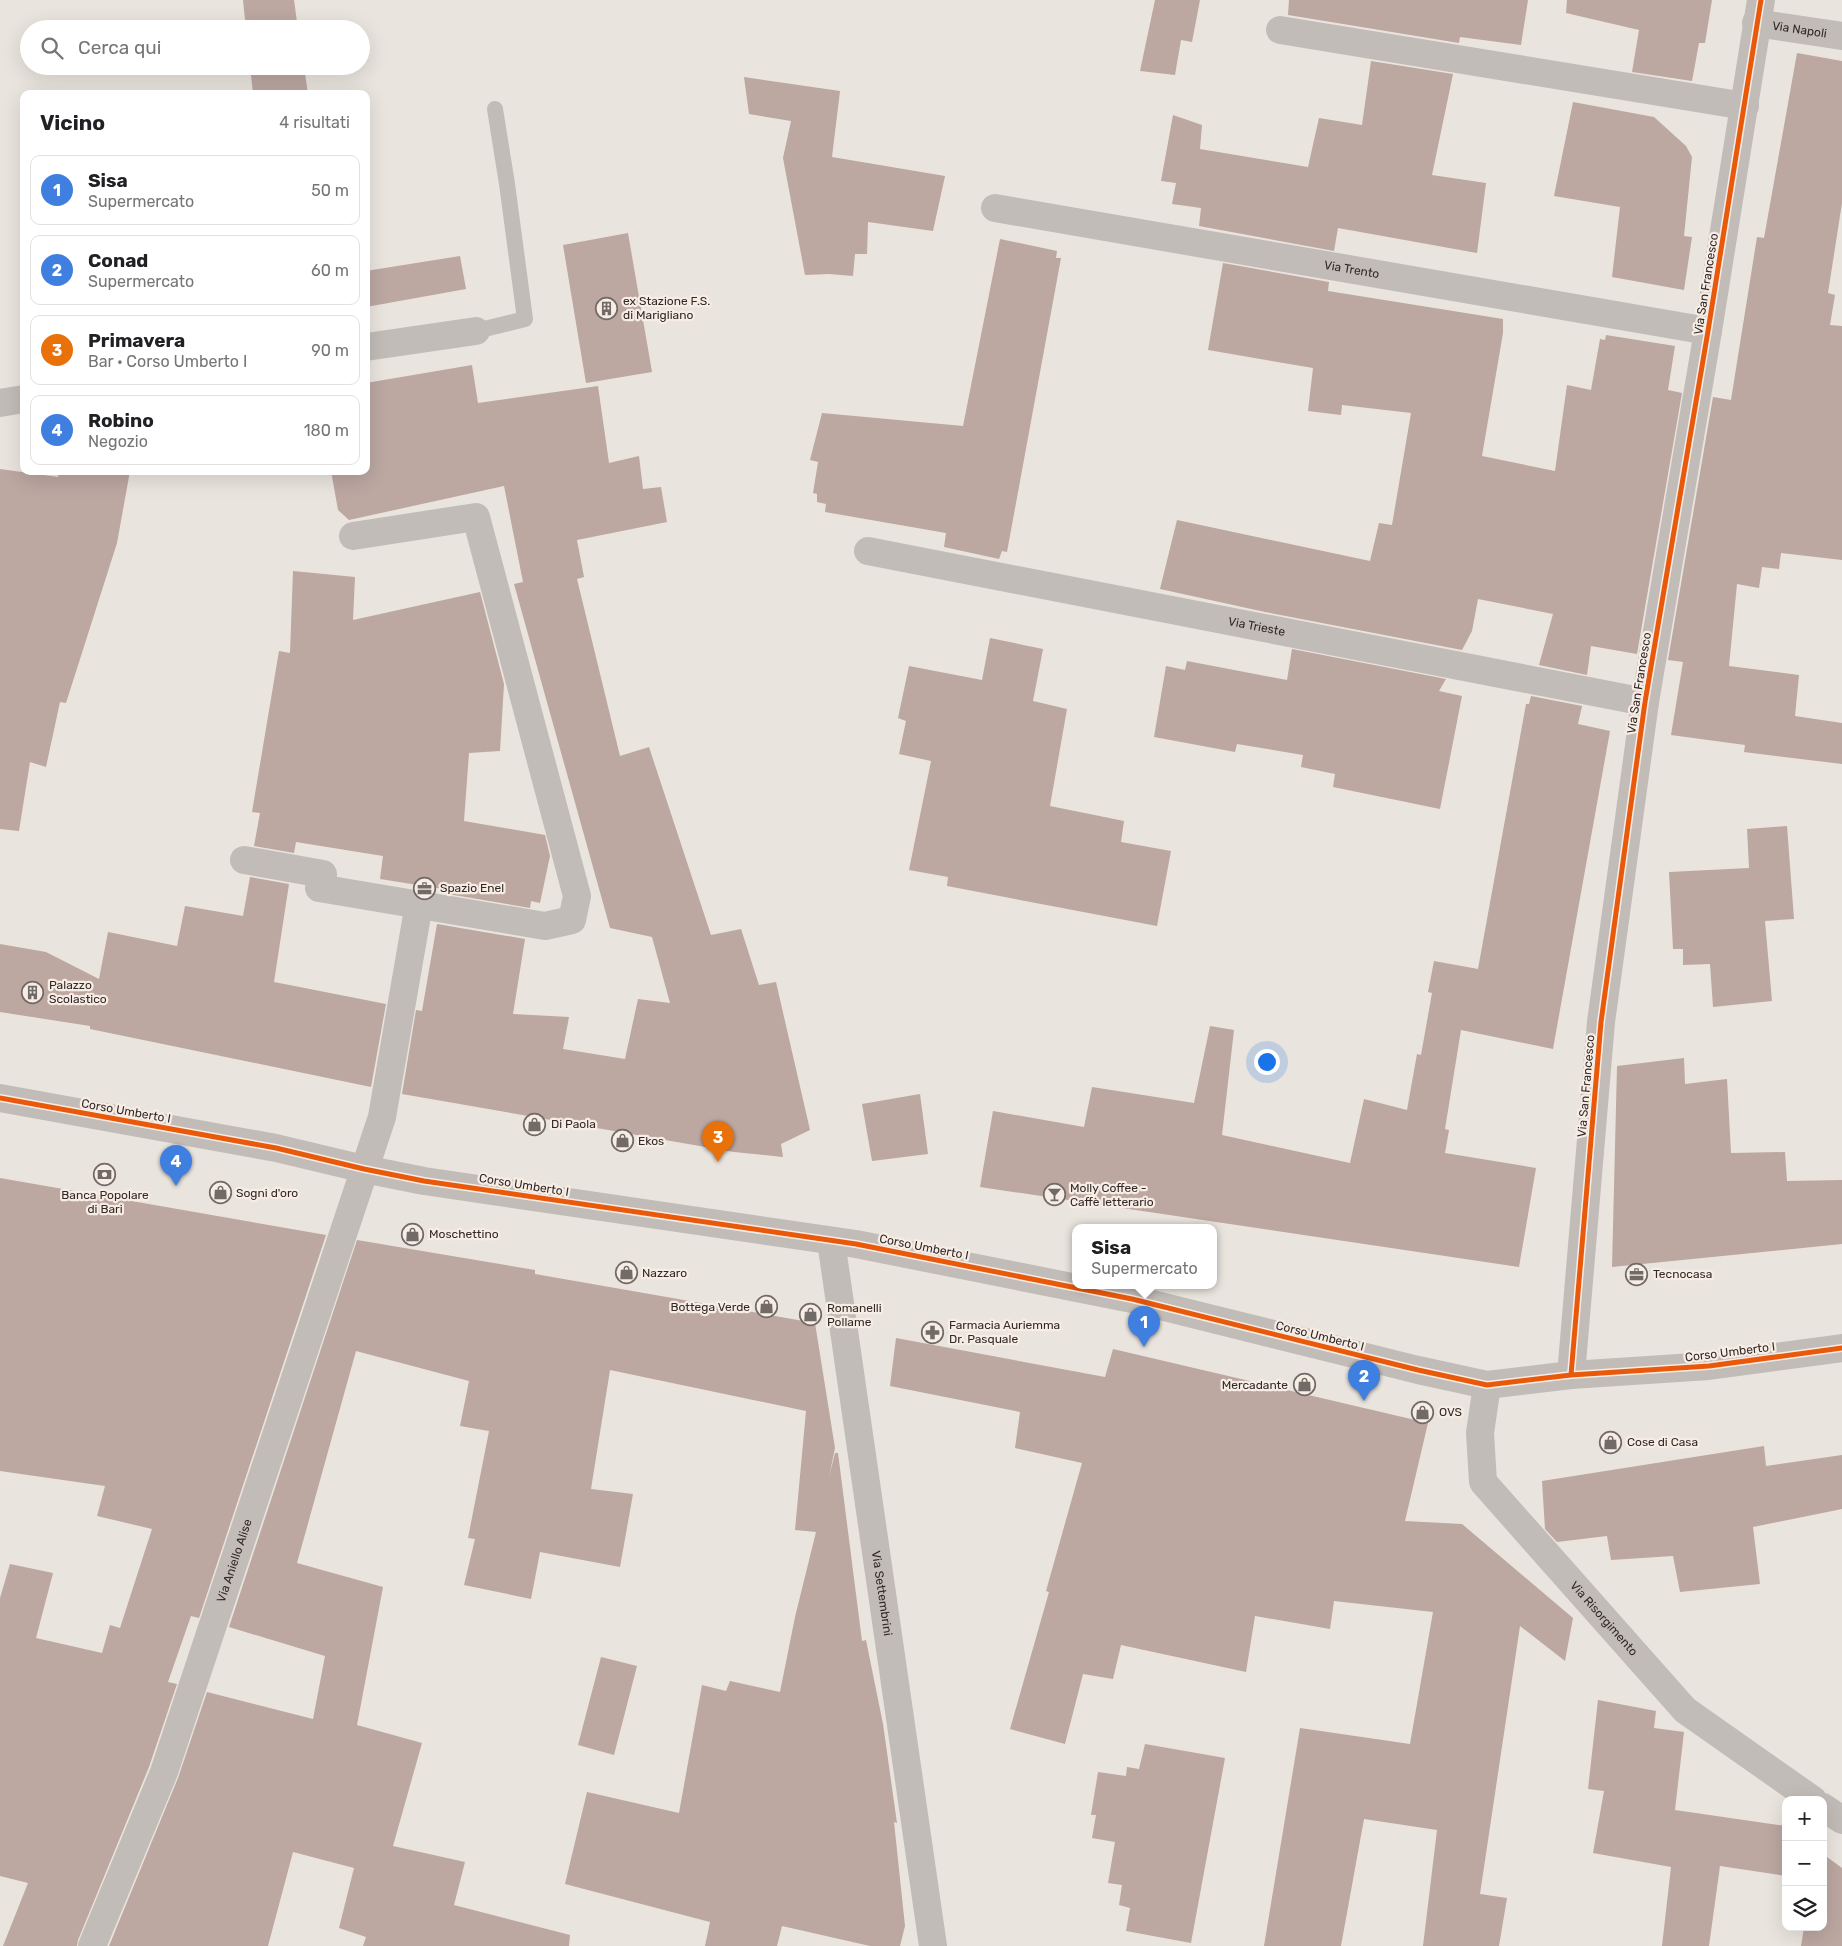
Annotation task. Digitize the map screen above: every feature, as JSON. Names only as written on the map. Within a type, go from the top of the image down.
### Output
[{"type":"street","name":"Via Napoli","points":[[1759,12],[1842,36]]},
{"type":"street","name":"Via San Francesco","points":[[1571,1374],[1601,1022],[1645,702],[1708,331],[1759,12]]},
{"type":"street","points":[[1280,30],[1745,106]]},
{"type":"street","name":"Via Trento","points":[[995,208],[1708,331]]},
{"type":"street","points":[[370,347],[476,331]]},
{"type":"street","points":[[0,403],[20,400]]},
{"type":"street","points":[[244,860],[323,874],[319,888],[545,926],[572,920],[577,896],[476,517],[353,536]]},
{"type":"street","name":"Via Trieste","points":[[868,551],[1645,702]]},
{"type":"street","name":"Via Aniello Alise","points":[[92,1946],[164,1772],[382,1117],[419,904]]},
{"type":"street","name":"Corso Umberto I","points":[[0,1098],[276,1148],[364,1169],[424,1180],[856,1244],[1072,1287]]},
{"type":"street","name":"Via Settembrini","points":[[830,1241],[933,1946]]},
{"type":"street","name":"Corso Umberto I","points":[[1082,1289],[1132,1299],[1488,1386],[1571,1374],[1709,1366],[1842,1348]]},
{"type":"street","name":"Via Risorgimento","points":[[1488,1386],[1480,1433],[1483,1482],[1685,1710],[1807,1796]]},
{"type":"street","points":[[1827,1810],[1842,1820]]},
{"type":"lane","points":[[476,331],[525,318],[495,109]]},
{"type":"building","points":[[243,0],[294,0],[297,20],[245,20]]},
{"type":"building","points":[[1155,0],[1200,0],[1192,42],[1181,40],[1175,75],[1140,71]]},
{"type":"building","points":[[1289,0],[1528,0],[1521,45],[1460,37],[1459,43],[1288,15]]},
{"type":"building","points":[[1567,0],[1712,0],[1705,43],[1699,43],[1692,81],[1632,72],[1639,30],[1566,13]]},
{"type":"building","points":[[1797,53],[1842,61],[1842,203],[1828,293],[1835,295],[1830,325],[1842,326],[1842,560],[1781,553],[1779,569],[1762,567],[1759,588],[1737,584],[1729,666],[1799,675],[1795,716],[1842,723],[1842,764],[1744,752],[1745,745],[1671,735],[1683,662],[1668,660],[1713,397],[1731,400],[1757,237],[1764,238]]},
{"type":"building","points":[[1371,61],[1453,74],[1432,175],[1486,183],[1477,253],[1338,228],[1334,251],[1199,226],[1201,208],[1172,204],[1176,183],[1161,181],[1173,115],[1202,125],[1200,149],[1308,167],[1319,118],[1362,125]]},
{"type":"building","points":[[251,75],[305,75],[307,90],[253,90]]},
{"type":"building","points":[[744,77],[840,91],[832,157],[945,176],[933,231],[868,222],[867,254],[855,254],[853,276],[805,275],[783,158],[791,121],[749,114]]},
{"type":"building","points":[[1573,102],[1654,117],[1686,146],[1692,157],[1684,236],[1692,237],[1684,290],[1612,277],[1620,207],[1554,196]]},
{"type":"building","name":"ex Stazione F.S. di Marigliano","points":[[628,233],[652,372],[586,383],[563,245]]},
{"type":"building","points":[[1000,239],[1057,251],[1056,258],[1061,258],[1007,552],[1002,551],[999,559],[944,547],[946,533],[825,512],[826,504],[817,502],[817,494],[813,493],[818,462],[810,460],[822,413],[963,426]]},
{"type":"building","points":[[460,256],[466,289],[370,306],[370,270]]},
{"type":"building","points":[[1223,263],[1329,282],[1328,291],[1503,319],[1503,333],[1482,456],[1555,471],[1567,385],[1591,390],[1600,339],[1605,340],[1606,335],[1675,346],[1668,390],[1682,393],[1637,654],[1591,646],[1587,675],[1539,665],[1553,614],[1478,599],[1472,631],[1462,650],[1265,612],[1160,589],[1177,520],[1370,561],[1379,523],[1392,525],[1411,413],[1342,405],[1341,415],[1308,411],[1313,368],[1208,350]]},
{"type":"building","points":[[472,365],[478,403],[598,386],[609,463],[639,456],[643,489],[661,487],[667,522],[577,540],[584,577],[577,579],[620,756],[649,747],[711,935],[741,929],[759,985],[776,982],[810,1130],[781,1144],[783,1157],[734,1152],[402,1094],[416,1010],[422,1011],[437,924],[525,939],[513,1014],[569,1017],[563,1049],[625,1059],[638,999],[670,1003],[652,937],[610,928],[514,584],[523,582],[504,486],[349,520],[338,510],[332,475],[370,475],[370,382]]},
{"type":"building","points":[[0,469],[20,472],[20,475],[58,477],[58,475],[129,475],[117,543],[66,703],[60,702],[46,767],[30,762],[19,831],[0,829]]},
{"type":"building","points":[[293,571],[355,577],[353,620],[480,592],[504,684],[500,751],[469,753],[464,821],[545,835],[550,856],[540,903],[531,901],[530,908],[442,893],[443,889],[380,879],[383,856],[296,842],[294,853],[254,846],[260,813],[252,812],[279,651],[290,653]]},
{"type":"building","points":[[990,638],[1043,649],[1033,701],[1067,709],[1050,806],[1124,821],[1121,842],[1171,851],[1157,926],[947,886],[948,877],[909,870],[931,761],[899,754],[906,721],[898,718],[909,666],[982,680]]},
{"type":"building","points":[[1292,649],[1446,679],[1439,691],[1462,696],[1440,809],[1333,787],[1335,774],[1301,767],[1303,755],[1237,744],[1235,752],[1154,737],[1166,666],[1185,670],[1187,661],[1287,680]]},
{"type":"building","points":[[1531,696],[1582,706],[1578,724],[1610,731],[1553,1049],[1461,1030],[1445,1129],[1449,1130],[1445,1153],[1536,1168],[1519,1267],[980,1187],[993,1111],[1084,1127],[1092,1087],[1194,1103],[1210,1026],[1234,1030],[1222,1135],[1350,1163],[1364,1099],[1407,1110],[1417,1054],[1421,1055],[1432,993],[1428,992],[1434,961],[1478,969],[1526,704],[1529,704]]},
{"type":"building","points":[[1787,826],[1794,919],[1765,921],[1772,1001],[1713,1007],[1710,964],[1683,965],[1683,949],[1673,949],[1669,872],[1749,868],[1747,829]]},
{"type":"building","points":[[250,877],[289,884],[274,982],[386,1004],[371,1087],[90,1029],[90,1026],[0,1012],[0,944],[46,952],[99,979],[108,932],[177,946],[185,906],[243,916]]},
{"type":"building","points":[[1684,1058],[1685,1084],[1727,1079],[1731,1153],[1785,1152],[1787,1181],[1842,1180],[1842,1244],[1612,1267],[1617,1066]]},
{"type":"building","points":[[920,1094],[928,1154],[872,1161],[862,1104]]},
{"type":"building","points":[[0,1178],[326,1235],[199,1618],[191,1616],[168,1682],[177,1684],[149,1767],[77,1946],[3,1946],[28,1883],[0,1876],[0,1598],[10,1564],[53,1573],[36,1638],[102,1653],[110,1625],[120,1628],[152,1529],[97,1516],[105,1486],[0,1471]]},
{"type":"building","points":[[357,1240],[535,1270],[535,1274],[815,1323],[835,1448],[829,1477],[835,1453],[838,1453],[862,1641],[866,1640],[883,1724],[897,1823],[894,1822],[905,1926],[900,1946],[870,1946],[782,1926],[777,1946],[705,1946],[710,1922],[565,1884],[587,1792],[679,1813],[702,1685],[726,1691],[730,1681],[780,1692],[795,1617],[816,1532],[795,1530],[806,1411],[610,1370],[591,1489],[633,1494],[620,1567],[540,1552],[531,1599],[464,1585],[475,1539],[468,1538],[489,1431],[460,1426],[469,1381],[356,1351],[297,1563],[383,1587],[357,1725],[422,1743],[393,1846],[465,1862],[454,1905],[570,1935],[569,1946],[363,1946],[366,1937],[339,1928],[354,1868],[293,1852],[268,1946],[109,1946],[178,1778],[207,1692],[313,1719],[325,1656],[229,1627]]},
{"type":"building","points":[[896,1338],[1105,1377],[1113,1349],[1428,1423],[1405,1521],[1462,1524],[1573,1618],[1565,1661],[1520,1626],[1480,1894],[1507,1898],[1499,1946],[1423,1946],[1437,1830],[1364,1819],[1341,1946],[1264,1946],[1300,1728],[1410,1744],[1433,1612],[1334,1601],[1330,1629],[1255,1616],[1246,1672],[1121,1645],[1113,1679],[1083,1674],[1065,1744],[1010,1729],[1049,1592],[1046,1591],[1082,1463],[1015,1448],[1020,1412],[890,1386]]},
{"type":"building","points":[[1764,1446],[1766,1466],[1842,1455],[1842,1509],[1753,1527],[1760,1584],[1680,1592],[1673,1556],[1611,1560],[1607,1536],[1557,1542],[1545,1529],[1542,1481]]},
{"type":"building","points":[[601,1657],[637,1666],[614,1755],[578,1745]]},
{"type":"building","points":[[1598,1700],[1656,1711],[1654,1728],[1684,1732],[1675,1810],[1782,1825],[1782,1875],[1720,1866],[1709,1946],[1662,1946],[1671,1867],[1593,1853],[1604,1791],[1588,1789]]},
{"type":"building","points":[[1145,1744],[1225,1758],[1191,1943],[1126,1931],[1130,1908],[1119,1905],[1122,1885],[1108,1883],[1115,1842],[1092,1838],[1096,1815],[1091,1815],[1098,1772],[1126,1776],[1127,1767],[1139,1769]]},
{"type":"building","points":[[1827,1857],[1842,1868],[1842,1946],[1801,1946],[1803,1931],[1827,1931]]},
{"type":"cycle path","points":[[1571,1375],[1601,1022],[1645,702],[1708,331],[1761,0]]},
{"type":"cycle path","points":[[0,1098],[276,1148],[424,1181],[856,1244],[1072,1287]]},
{"type":"cycle path","points":[[1082,1289],[1132,1299],[1418,1370],[1487,1385],[1571,1375],[1709,1366],[1842,1348]]},
{"type":"place","name":"ex Stazione F.S. di Marigliano","points":[[607,308]]},
{"type":"place","name":"Spazio Enel","points":[[424,888]]},
{"type":"place","name":"Palazzo Scolastico","points":[[33,992]]},
{"type":"place","name":"Di Paola","points":[[535,1124]]},
{"type":"place","name":"Ekos","points":[[622,1141]]},
{"type":"place","name":"Primavera","points":[[718,1162]]},
{"type":"place","name":"Banca Popolare di Bari","points":[[105,1174]]},
{"type":"place","name":"Robino","points":[[176,1186]]},
{"type":"place","name":"Sogni d'oro","points":[[220,1193]]},
{"type":"place","name":"Molly Coffee - Caffè letterario","points":[[1054,1195]]},
{"type":"place","name":"Moschettino","points":[[413,1234]]},
{"type":"place","name":"Nazzaro","points":[[626,1273]]},
{"type":"place","name":"Tecnocasa","points":[[1637,1274]]},
{"type":"place","name":"Bottega Verde","points":[[766,1307]]},
{"type":"place","name":"Romanelli Pollame","points":[[811,1315]]},
{"type":"place","name":"Farmacia Auriemma Dr. Pasquale","points":[[933,1332]]},
{"type":"place","name":"Sisa","points":[[1144,1347]]},
{"type":"place","name":"Mercadante","points":[[1304,1385]]},
{"type":"place","name":"Conad","points":[[1364,1401]]},
{"type":"place","name":"OVS","points":[[1423,1412]]},
{"type":"place","name":"Cose di Casa","points":[[1611,1442]]}]
